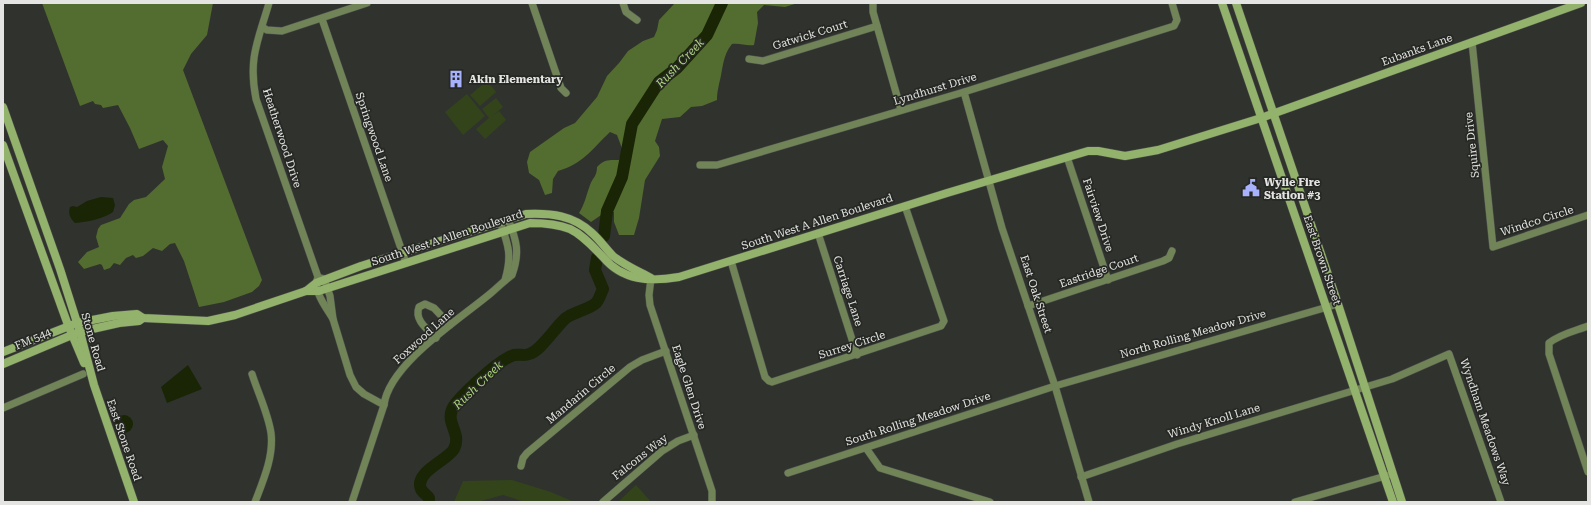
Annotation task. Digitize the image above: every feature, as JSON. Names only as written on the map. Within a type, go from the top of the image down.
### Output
[{"type":"street","name":"Heatherwood Drive","points":[[269,3],[256,42],[252,61],[253,85],[256,99],[319,280],[319,292],[333,319]]},
{"type":"street","points":[[262,27],[267,30],[282,32],[367,3]]},
{"type":"street","points":[[532,3],[562,88],[566,93]]},
{"type":"street","points":[[623,3],[626,12],[637,20]]},
{"type":"street","points":[[873,3],[873,12],[901,110]]},
{"type":"street","name":"Lyndhurst Drive","points":[[700,165],[717,165],[964,92],[1174,26],[1177,20],[1172,3]]},
{"type":"street","name":"East Brown Street","points":[[1222,3],[1393,502]]},
{"type":"street","name":"East Brown Street","points":[[1236,3],[1338,304],[1402,502]]},
{"type":"street","name":"Eubanks Lane","points":[[1067,157],[1088,151],[1098,151],[1125,156],[1158,150],[1262,118],[1581,3]]},
{"type":"street","name":"Springwood Lane","points":[[322,19],[406,263]]},
{"type":"street","name":"Gatwick Court","points":[[749,59],[763,61],[877,26]]},
{"type":"street","name":"Squire Drive","points":[[1472,42],[1493,247]]},
{"type":"street","name":"East Oak Street","points":[[964,92],[1002,228],[1055,386],[1080,477],[1089,502]]},
{"type":"street","name":"Stone Road","points":[[3,108],[80,332],[94,385]]},
{"type":"street","name":"Stone Road","points":[[3,145],[68,325],[94,385]]},
{"type":"street","name":"South West A Allen Boulevard","points":[[319,292],[327,288],[530,223],[545,223],[567,228],[590,243],[607,262],[616,269],[633,278],[664,279],[679,277],[1067,157]]},
{"type":"street","name":"Fairview Drive","points":[[1067,157],[1108,280]]},
{"type":"street","name":"Surrey Circle","points":[[731,261],[765,377],[772,382],[941,326],[944,321],[905,206]]},
{"type":"street","name":"South West A Allen Boulevard","points":[[319,280],[526,214],[560,215],[572,219],[593,233],[612,255],[651,278]]},
{"type":"street","name":"Windco Circle","points":[[1493,247],[1588,216]]},
{"type":"street","name":"Foxwood Lane","points":[[352,502],[384,405],[385,396],[391,383],[414,358],[450,325],[492,293],[512,275],[517,253],[517,244],[508,219]]},
{"type":"street","points":[[500,222],[510,254],[505,280]]},
{"type":"street","name":"Carriage Lane","points":[[818,233],[857,355]]},
{"type":"street","points":[[38,241],[48,237]]},
{"type":"street","name":"Eastridge Court","points":[[1028,306],[1163,261],[1168,258],[1172,251]]},
{"type":"street","name":"Eagle Glen Drive","points":[[651,278],[649,295],[650,305],[712,491],[712,502]]},
{"type":"street","name":"Heatherwood Drive","points":[[319,280],[327,288],[330,296],[333,319],[350,375],[356,387],[364,394],[384,405]]},
{"type":"street","points":[[77,323],[113,316],[137,314],[143,318],[208,321],[235,315],[306,291],[319,280]]},
{"type":"street","points":[[306,291],[319,292]]},
{"type":"street","points":[[436,338],[418,318],[417,312],[419,307],[425,304],[434,308],[450,325]]},
{"type":"street","name":"North Rolling Meadow Drive","points":[[1055,386],[1338,304]]},
{"type":"street","points":[[80,332],[119,323],[139,321],[143,318]]},
{"type":"street","name":"FM 544","points":[[3,352],[68,325],[77,323]]},
{"type":"street","points":[[1588,326],[1559,336],[1549,343],[1549,354],[1588,472]]},
{"type":"street","name":"FM 544","points":[[3,364],[80,332]]},
{"type":"street","name":"Mandarin Circle","points":[[522,466],[523,458],[527,453],[630,367],[642,360],[666,351]]},
{"type":"street","name":"Wyndham Meadows Way","points":[[1354,390],[1405,374],[1449,354],[1501,502]]},
{"type":"street","points":[[3,408],[83,374]]},
{"type":"street","points":[[252,374],[271,434],[269,461],[255,502]]},
{"type":"street","name":"East Stone Road","points":[[94,385],[134,502]]},
{"type":"street","name":"South Rolling Meadow Drive","points":[[788,473],[1055,386]]},
{"type":"street","name":"Windy Knoll Lane","points":[[1080,477],[1177,444],[1354,390]]},
{"type":"street","name":"Falcons Way","points":[[603,502],[662,451],[678,441],[694,436]]},
{"type":"street","points":[[866,448],[880,468],[990,502]]},
{"type":"street","points":[[1295,502],[1393,473]]},
{"type":"shaded area","points":[[487,81],[496,92],[480,106],[470,95]]},
{"type":"shaded area","points":[[467,94],[485,116],[463,135],[445,112]]},
{"type":"shaded area","points":[[496,98],[503,107],[492,116],[499,111],[506,120],[485,139],[476,129],[489,118],[482,109]]},
{"type":"shaded area","points":[[101,197],[113,198],[115,205],[113,212],[105,217],[90,221],[75,223],[73,221],[69,214],[70,207],[77,207],[87,201]]},
{"type":"shaded area","points":[[188,365],[202,389],[167,403],[161,387]]},
{"type":"shaded area","points":[[120,415],[128,415],[133,420],[131,431],[128,433],[120,433],[115,428],[115,420]]},
{"type":"shaded area","points":[[512,480],[551,492],[574,502],[525,502],[503,495],[477,502],[454,502],[463,481]]},
{"type":"shaded area","points":[[636,485],[651,502],[618,502]]},
{"type":"green space","points":[[42,3],[213,3],[207,35],[191,54],[183,70],[262,280],[259,286],[252,292],[224,302],[199,307],[184,261],[175,243],[170,244],[162,251],[153,248],[143,256],[136,258],[133,255],[126,258],[120,265],[114,263],[110,268],[104,270],[100,264],[84,269],[78,262],[87,252],[99,247],[96,237],[98,229],[101,225],[120,218],[129,204],[134,200],[146,197],[165,179],[162,167],[168,146],[163,140],[139,149],[118,105],[103,108],[101,105],[95,104],[93,101],[80,106]]},
{"type":"green space","points":[[675,3],[798,3],[785,7],[764,5],[757,12],[758,23],[754,45],[732,44],[726,53],[717,100],[702,106],[691,107],[680,117],[662,119],[655,141],[659,147],[660,156],[645,180],[639,218],[634,235],[619,235],[614,222],[614,212],[607,211],[591,222],[579,213],[596,173],[597,167],[605,161],[619,160],[623,151],[617,135],[610,132],[581,160],[558,171],[553,179],[552,193],[545,195],[539,180],[529,173],[527,162],[530,152],[564,128],[575,123],[597,97],[607,76],[628,51],[643,41],[654,37],[659,20]]},
{"type":"waterway","name":"Rush Creek","points":[[604,236],[607,211],[622,177],[632,124],[659,82],[677,68],[707,35],[722,3]]},
{"type":"waterway","name":"Rush Creek","points":[[429,502],[429,498],[422,491],[420,483],[422,477],[454,449],[456,437],[451,416],[452,410],[456,403],[467,391],[500,362],[514,355],[526,355],[534,352],[566,318],[596,303],[603,289],[595,270],[597,258]]},
{"type":"place","name":"Akin Elementary","points":[[456,79]]},
{"type":"place","name":"Wylie Fire Station #3","points":[[1251,188]]}]
